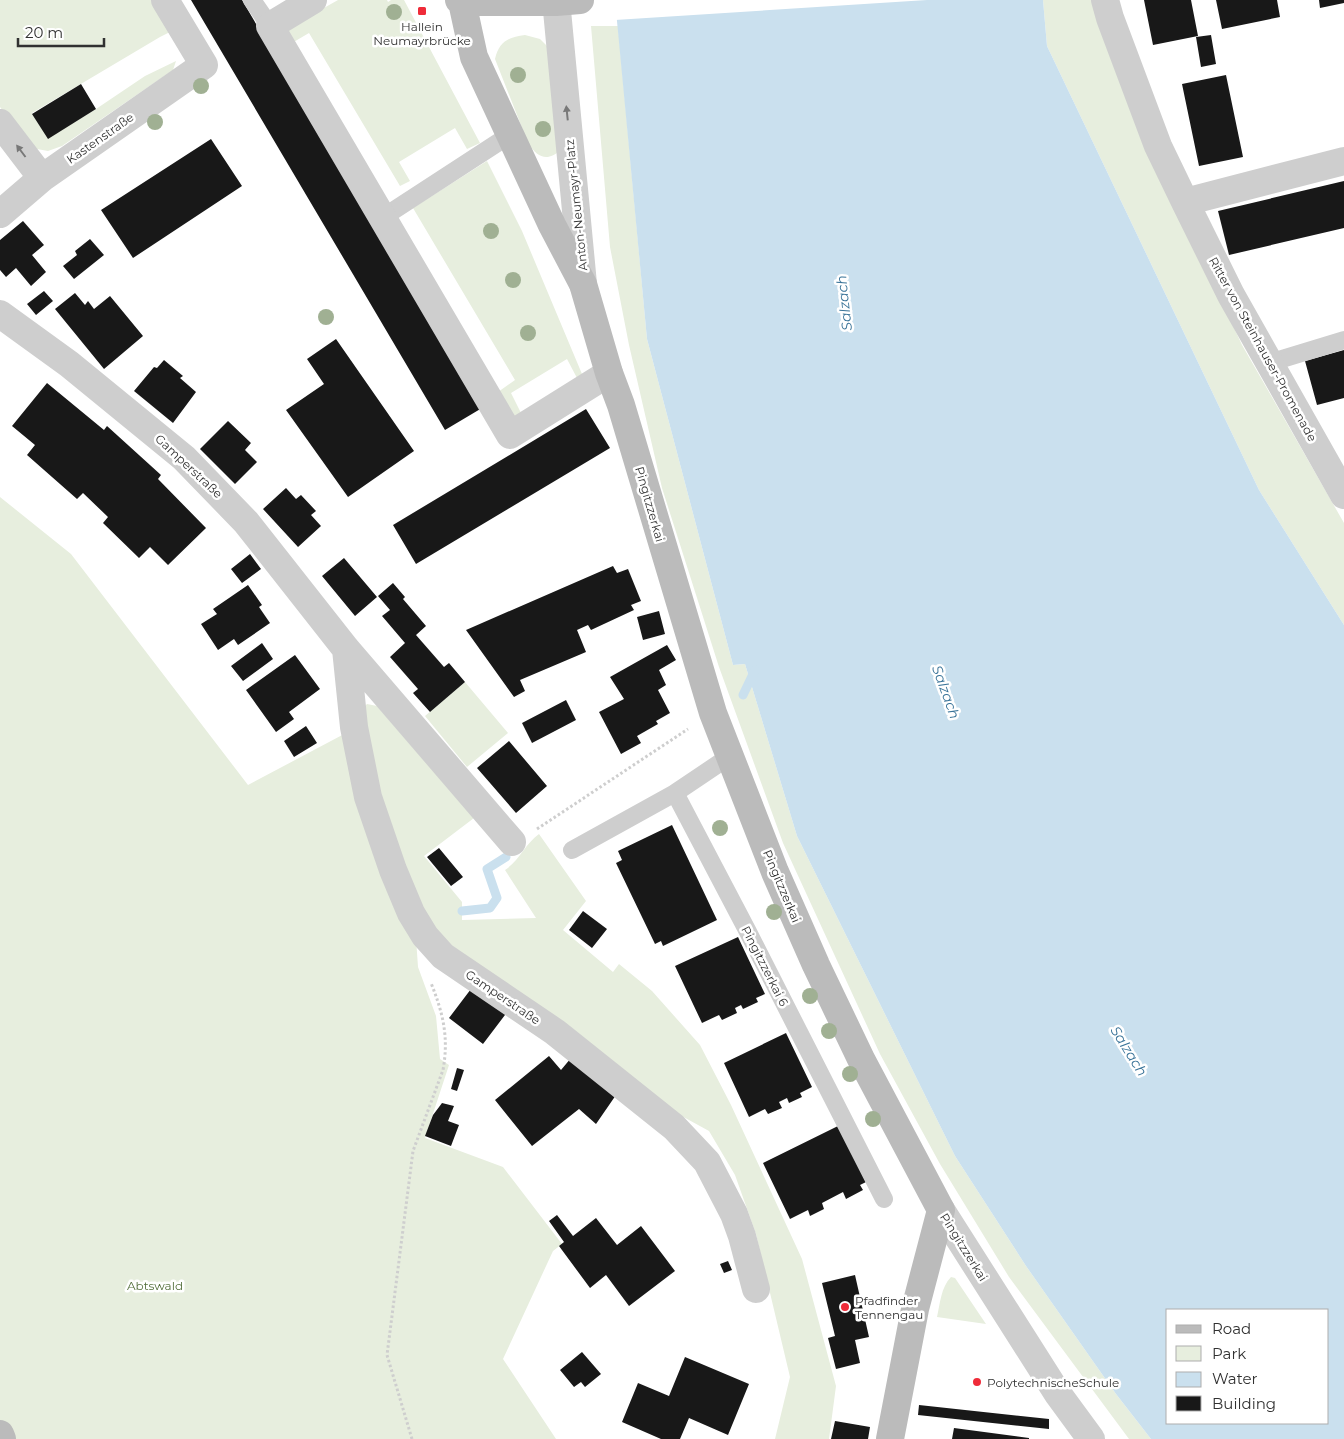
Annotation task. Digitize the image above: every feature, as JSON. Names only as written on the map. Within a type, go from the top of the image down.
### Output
[{"type":"street","name":"Kastenstraße","points":[[0,214],[42,178],[204,65],[165,0]]},
{"type":"street","points":[[314,0],[270,26],[510,435],[609,374]]},
{"type":"street","name":"Ritter von Steinhauser-Promenade","points":[[1105,0],[1158,146],[1185,202],[1231,295],[1344,495]]},
{"type":"street","name":"Anton-Neumayr-Platz","points":[[461,1],[564,1],[583,284],[552,225],[474,56],[461,1]]},
{"type":"street","points":[[0,123],[42,178]]},
{"type":"street","points":[[1185,202],[1344,161]]},
{"type":"street","name":"Pingitzzerkai","points":[[583,284],[713,713],[775,872],[816,965],[861,1059],[941,1210],[1058,1394],[1091,1439]]},
{"type":"street","name":"Gamperstraße","points":[[0,314],[70,364],[184,458],[246,522],[346,649],[512,842]]},
{"type":"street","name":"Gamperstraße","points":[[346,649],[354,727],[368,797],[411,913],[425,936],[443,956],[555,1032],[674,1127],[692,1145],[707,1162],[734,1214],[756,1289]]},
{"type":"street","points":[[890,1439],[915,1309],[941,1210]]},
{"type":"street","points":[[0,1434],[2,1439]]},
{"type":"lane","points":[[252,0],[270,26]]},
{"type":"lane","points":[[382,218],[511,134]]},
{"type":"lane","points":[[1268,363],[1344,340]]},
{"type":"lane","points":[[572,850],[675,793],[730,756]]},
{"type":"lane","name":"Pingitzzerkai 6","points":[[675,793],[884,1199]]},
{"type":"path","points":[[512,842],[523,839],[713,713]]},
{"type":"path","points":[[412,1439],[387,1355],[413,1151],[443,1070],[446,1056],[442,1009],[430,981]]},
{"type":"green space","points":[[0,0],[153,0],[172,31],[32,113],[48,138],[145,76],[176,61],[173,70],[62,146],[48,151],[37,149],[24,139],[0,107]]},
{"type":"green space","points":[[338,0],[387,0],[388,2],[391,0],[404,0],[480,143],[467,149],[455,128],[399,162],[410,181],[400,186],[309,33],[292,43],[285,30]]},
{"type":"green space","points":[[1043,0],[1094,0],[1147,141],[1242,345],[1344,523],[1344,625],[1259,490],[1047,46]]},
{"type":"green space","points":[[591,26],[618,26],[647,339],[733,665],[745,664],[797,836],[955,1156],[1026,1266],[1116,1394],[1151,1439],[1129,1439],[1009,1277],[940,1164],[880,1054],[783,843],[719,667],[662,488],[629,345],[610,247]]},
{"type":"green space","points":[[525,35],[540,39],[548,47],[561,150],[547,157],[539,155],[528,143],[495,59],[499,48],[505,41]]},
{"type":"green space","points":[[487,161],[522,231],[582,374],[577,378],[567,359],[511,393],[521,413],[511,418],[498,392],[515,380],[413,208]]},
{"type":"green space","name":"Abtswald","points":[[0,497],[71,554],[248,785],[346,733],[416,938],[418,967],[436,1016],[440,1059],[449,1065],[425,1138],[503,1167],[562,1244],[553,1251],[503,1359],[556,1439],[0,1439]]},
{"type":"green space","points":[[465,682],[508,733],[467,767],[425,716]]},
{"type":"green space","points":[[367,704],[377,706],[474,818],[424,856],[462,902],[462,920],[536,918],[505,870],[539,834],[586,901],[563,930],[613,972],[619,964],[652,991],[700,1045],[731,1105],[802,1259],[836,1386],[829,1439],[775,1439],[790,1377],[756,1234],[735,1175],[709,1131],[678,1114],[436,934],[420,909],[376,790],[363,708]]},
{"type":"green space","points":[[951,1277],[955,1278],[986,1324],[937,1317],[943,1291]]},
{"type":"water","name":"Salzach","points":[[615,0],[1043,0],[1047,46],[1259,490],[1344,625],[1344,1439],[1151,1439],[1116,1394],[1026,1266],[955,1156],[797,836],[745,664],[733,665],[647,339]]},
{"type":"pier","points":[[613,0],[927,0],[615,20]]},
{"type":"building","points":[[191,0],[242,0],[482,408],[445,430]]},
{"type":"building","points":[[1144,0],[1191,0],[1198,36],[1153,45]]},
{"type":"building","points":[[1216,0],[1277,0],[1280,17],[1222,29]]},
{"type":"building","points":[[1319,0],[1344,0],[1344,3],[1320,8]]},
{"type":"building","points":[[1211,35],[1216,64],[1201,67],[1196,37]]},
{"type":"building","points":[[1226,75],[1243,157],[1199,166],[1182,84]]},
{"type":"building","points":[[81,84],[96,109],[48,139],[32,114]]},
{"type":"building","points":[[211,139],[242,186],[133,258],[101,210]]},
{"type":"building","points":[[1344,181],[1344,228],[1229,255],[1218,211]]},
{"type":"building","points":[[23,221],[44,245],[32,255],[46,272],[31,286],[16,268],[6,277],[0,270],[0,240]]},
{"type":"building","points":[[90,239],[104,255],[74,279],[63,266],[77,255],[75,251]]},
{"type":"building","points":[[44,291],[53,301],[36,315],[27,304]]},
{"type":"building","points":[[75,293],[85,305],[88,301],[94,309],[110,296],[143,336],[104,369],[55,309]]},
{"type":"building","points":[[336,339],[414,451],[348,497],[286,410],[324,384],[307,359]]},
{"type":"building","points":[[1344,350],[1344,398],[1317,405],[1305,361]]},
{"type":"building","points":[[164,360],[183,376],[180,378],[196,392],[173,423],[134,391],[154,367],[157,368]]},
{"type":"building","points":[[47,383],[104,430],[107,426],[161,475],[158,479],[206,528],[168,565],[150,547],[139,558],[103,523],[108,517],[83,493],[77,499],[27,455],[35,445],[12,426]]},
{"type":"building","points":[[586,409],[610,448],[416,564],[393,525]]},
{"type":"building","points":[[228,421],[251,443],[245,450],[257,462],[235,484],[200,449]]},
{"type":"building","points":[[286,488],[296,499],[301,495],[316,511],[311,515],[321,526],[298,547],[263,509]]},
{"type":"building","points":[[250,554],[261,569],[242,583],[231,569]]},
{"type":"building","points":[[344,558],[377,597],[355,616],[322,576]]},
{"type":"building","points":[[613,566],[617,573],[628,569],[641,601],[631,605],[634,610],[591,630],[588,625],[577,630],[586,652],[520,680],[525,691],[514,697],[466,630]]},
{"type":"building","points":[[393,583],[405,597],[403,599],[426,626],[416,635],[444,667],[449,663],[465,682],[430,712],[413,693],[418,689],[390,657],[405,643],[382,616],[390,610],[378,596]]},
{"type":"building","points":[[248,585],[262,605],[259,607],[270,623],[238,645],[234,639],[218,650],[201,624],[217,614],[213,609]]},
{"type":"building","points":[[659,611],[665,634],[643,640],[637,617]]},
{"type":"building","points":[[262,643],[273,659],[243,681],[231,666]]},
{"type":"building","points":[[667,645],[676,660],[659,670],[666,685],[658,690],[670,713],[656,721],[658,724],[637,736],[641,743],[621,754],[599,712],[624,699],[610,677]]},
{"type":"building","points":[[295,655],[320,689],[289,712],[294,719],[276,732],[246,690]]},
{"type":"building","points":[[566,700],[576,720],[532,743],[522,723]]},
{"type":"building","points":[[306,726],[317,743],[294,757],[284,741]]},
{"type":"building","points":[[509,741],[547,786],[516,813],[477,768]]},
{"type":"building","points":[[672,825],[717,920],[663,946],[661,941],[655,944],[616,863],[622,860],[618,851]]},
{"type":"building","points":[[439,848],[463,877],[451,886],[427,857]]},
{"type":"building","points":[[583,911],[607,929],[592,948],[569,930]]},
{"type":"building","points":[[738,937],[765,994],[756,998],[758,1002],[743,1009],[741,1005],[735,1008],[737,1013],[722,1020],[719,1015],[702,1023],[675,966]]},
{"type":"building","points":[[474,985],[508,1011],[483,1044],[449,1018]]},
{"type":"building","points":[[786,1033],[812,1087],[800,1093],[802,1097],[789,1103],[787,1098],[779,1102],[782,1108],[768,1114],[765,1109],[749,1117],[724,1063]]},
{"type":"building","points":[[549,1056],[561,1070],[571,1058],[616,1095],[596,1124],[579,1109],[532,1146],[495,1100]]},
{"type":"building","points":[[457,1068],[464,1070],[457,1091],[451,1089]]},
{"type":"building","points":[[442,1103],[454,1106],[448,1121],[459,1125],[451,1146],[425,1136],[433,1115]]},
{"type":"building","points":[[838,1126],[866,1182],[860,1185],[863,1190],[846,1199],[843,1192],[822,1203],[824,1209],[810,1216],[808,1210],[790,1219],[763,1163]]},
{"type":"building","points":[[557,1215],[573,1236],[596,1218],[617,1245],[641,1226],[675,1271],[629,1306],[606,1275],[590,1288],[559,1246],[564,1242],[549,1221]]},
{"type":"building","points":[[728,1261],[732,1270],[724,1273],[720,1264]]},
{"type":"building","name":"Pfadfinder Tennengau","points":[[855,1275],[869,1337],[855,1340],[860,1363],[836,1369],[828,1338],[835,1336],[822,1283]]},
{"type":"building","points":[[582,1352],[601,1374],[585,1387],[581,1382],[574,1387],[560,1370]]},
{"type":"building","points":[[685,1357],[749,1384],[728,1435],[689,1418],[680,1439],[661,1439],[622,1422],[638,1383],[669,1396]]},
{"type":"building","points":[[919,1405],[1049,1419],[1049,1429],[918,1415]]},
{"type":"building","points":[[835,1421],[870,1427],[868,1439],[831,1439]]},
{"type":"building","points":[[954,1428],[1029,1438],[1029,1439],[952,1439]]},
{"type":"waterway","points":[[743,695],[755,670]]},
{"type":"waterway","points":[[462,911],[490,908],[497,898],[487,869],[506,857]]},
{"type":"place","name":"Hallein Neumayrbrücke","points":[[422,11]]},
{"type":"place","name":"Pfadfinder Tennengau","points":[[845,1307]]},
{"type":"place","name":"PolytechnischeSchule","points":[[977,1382]]}]
